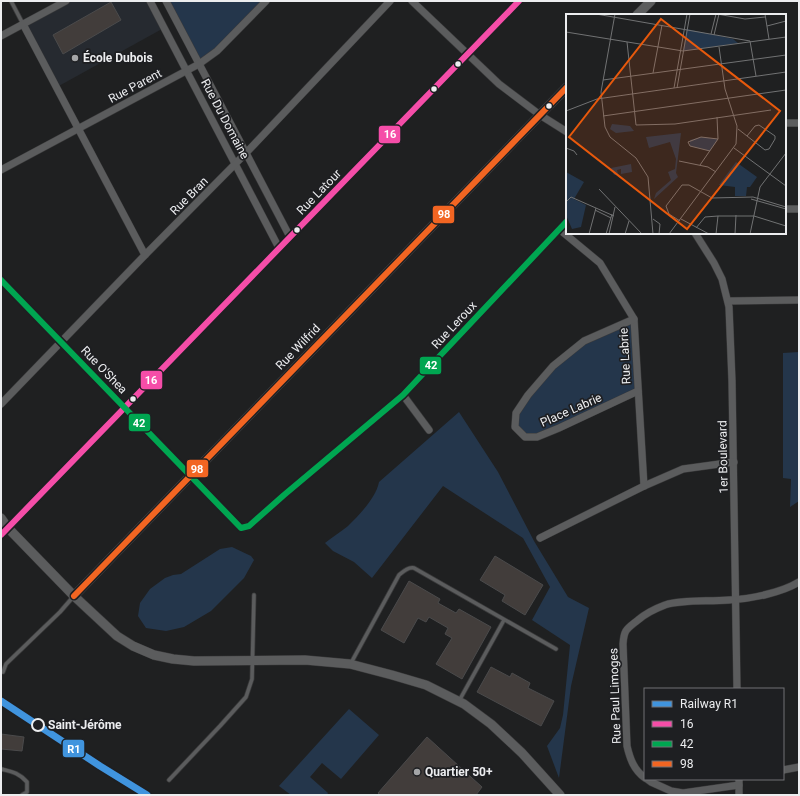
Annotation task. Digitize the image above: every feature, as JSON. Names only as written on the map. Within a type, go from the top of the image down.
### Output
[{"type":"street","points":[[1,36],[66,1]]},
{"type":"street","name":"Rue Du Domaine","points":[[150,1],[279,248]]},
{"type":"street","name":"Rue Du Domaine","points":[[166,1],[290,237]]},
{"type":"street","name":"Rue Parent","points":[[1,170],[199,64],[217,51],[266,1]]},
{"type":"street","name":"Rue Bran","points":[[1,404],[145,255],[236,164],[390,1]]},
{"type":"street","points":[[412,1],[499,84],[540,115],[566,131]]},
{"type":"street","name":"Rue Latour","points":[[1,535],[519,1]]},
{"type":"street","points":[[638,14],[651,1]]},
{"type":"street","points":[[23,24],[145,255]]},
{"type":"street","name":"Rue Wilfrid","points":[[74,596],[566,88]]},
{"type":"street","points":[[786,124],[799,123]]},
{"type":"street","points":[[786,209],[799,209]]},
{"type":"street","name":"Rue Leroux","points":[[241,528],[249,526],[403,395],[566,222]]},
{"type":"street","name":"Rue Labrie","points":[[559,229],[600,263],[634,319],[644,486]]},
{"type":"street","name":"1er Boulevard","points":[[696,234],[722,279],[729,308],[734,462],[737,688]]},
{"type":"street","name":"Rue O'Shea","points":[[1,280],[241,528]]},
{"type":"street","points":[[728,301],[799,300]]},
{"type":"street","name":"Place Labrie","points":[[634,319],[584,341],[553,366],[528,395],[516,413],[515,427],[525,437],[537,437],[638,391]]},
{"type":"street","points":[[403,395],[429,430]]},
{"type":"street","points":[[540,538],[644,486],[683,469],[734,462]]},
{"type":"street","points":[[1,518],[8,528],[74,596],[118,636],[133,646],[154,655],[194,661],[305,660],[350,664],[426,685],[464,704],[490,724],[522,753],[560,795]]},
{"type":"street","points":[[736,600],[752,598],[773,592],[799,582]]},
{"type":"street","name":"Rue Paul Limoges","points":[[644,776],[636,769],[630,759],[627,746],[623,644],[624,634],[629,627],[644,616],[664,605],[686,601],[736,600]]},
{"type":"street","points":[[784,770],[799,767]]},
{"type":"street","name":"Rue Paul Limoges","points":[[648,780],[671,791],[683,793],[739,782]]},
{"type":"street","points":[[739,782],[739,795]]},
{"type":"lane","points":[[11,1],[23,24]]},
{"type":"lane","points":[[350,664],[399,575],[410,567],[556,649]]},
{"type":"lane","points":[[169,780],[246,697],[252,679],[254,595]]},
{"type":"lane","points":[[3,672],[6,664],[60,612],[74,596]]},
{"type":"lane","points":[[458,702],[504,620]]},
{"type":"lane","points":[[1,769],[14,772],[27,782],[27,792],[22,795]]},
{"type":"shaded area","name":"École Dubois","points":[[67,1],[147,1],[162,29],[57,87],[23,24]]},
{"type":"shaded area","points":[[166,1],[262,1],[199,64]]},
{"type":"shaded area","points":[[634,319],[638,391],[559,428],[525,437],[515,427],[516,413],[528,395],[584,341]]},
{"type":"shaded area","points":[[799,352],[799,501],[790,507],[791,479],[783,478],[783,353]]},
{"type":"shaded area","points":[[459,412],[498,472],[534,541],[568,597],[589,608],[571,686],[559,778],[547,746],[560,728],[563,715],[570,645],[532,620],[550,587],[523,538],[443,486],[372,578],[354,562],[333,551],[325,543],[348,526],[362,511],[371,500],[379,482]]},
{"type":"shaded area","points":[[232,547],[251,556],[254,560],[244,578],[211,611],[184,627],[166,631],[146,628],[138,616],[140,603],[150,589],[165,578],[181,574],[220,549]]},
{"type":"shaded area","points":[[349,709],[379,735],[341,779],[322,763],[310,777],[328,793],[327,795],[291,795],[279,786]]},
{"type":"building","points":[[111,2],[121,20],[63,54],[53,35]]},
{"type":"building","points":[[495,556],[543,585],[525,615],[502,601],[505,595],[480,580]]},
{"type":"building","points":[[409,581],[440,599],[438,603],[456,613],[459,609],[491,627],[462,679],[436,664],[452,638],[445,634],[448,628],[429,617],[426,622],[418,618],[404,643],[381,630]]},
{"type":"building","points":[[491,667],[510,677],[512,673],[530,683],[528,688],[554,701],[541,726],[477,692]]},
{"type":"building","points":[[1,734],[24,737],[22,751],[1,749]]},
{"type":"building","points":[[427,737],[482,787],[476,795],[380,795],[378,793]]},
{"type":"rail line","name":"R1","points":[[1,701],[147,795]]},
{"type":"transit line","name":"16","points":[[1,535],[519,1]]},
{"type":"transit line","name":"98","points":[[74,596],[566,88]]},
{"type":"transit line","name":"42","points":[[1,280],[241,528],[249,526],[403,395],[566,222]]},
{"type":"place","name":"École Dubois","points":[[75,58]]},
{"type":"place","name":"Saint-Jérôme","points":[[38,725]]},
{"type":"place","name":"Quartier 50+","points":[[417,772]]}]
